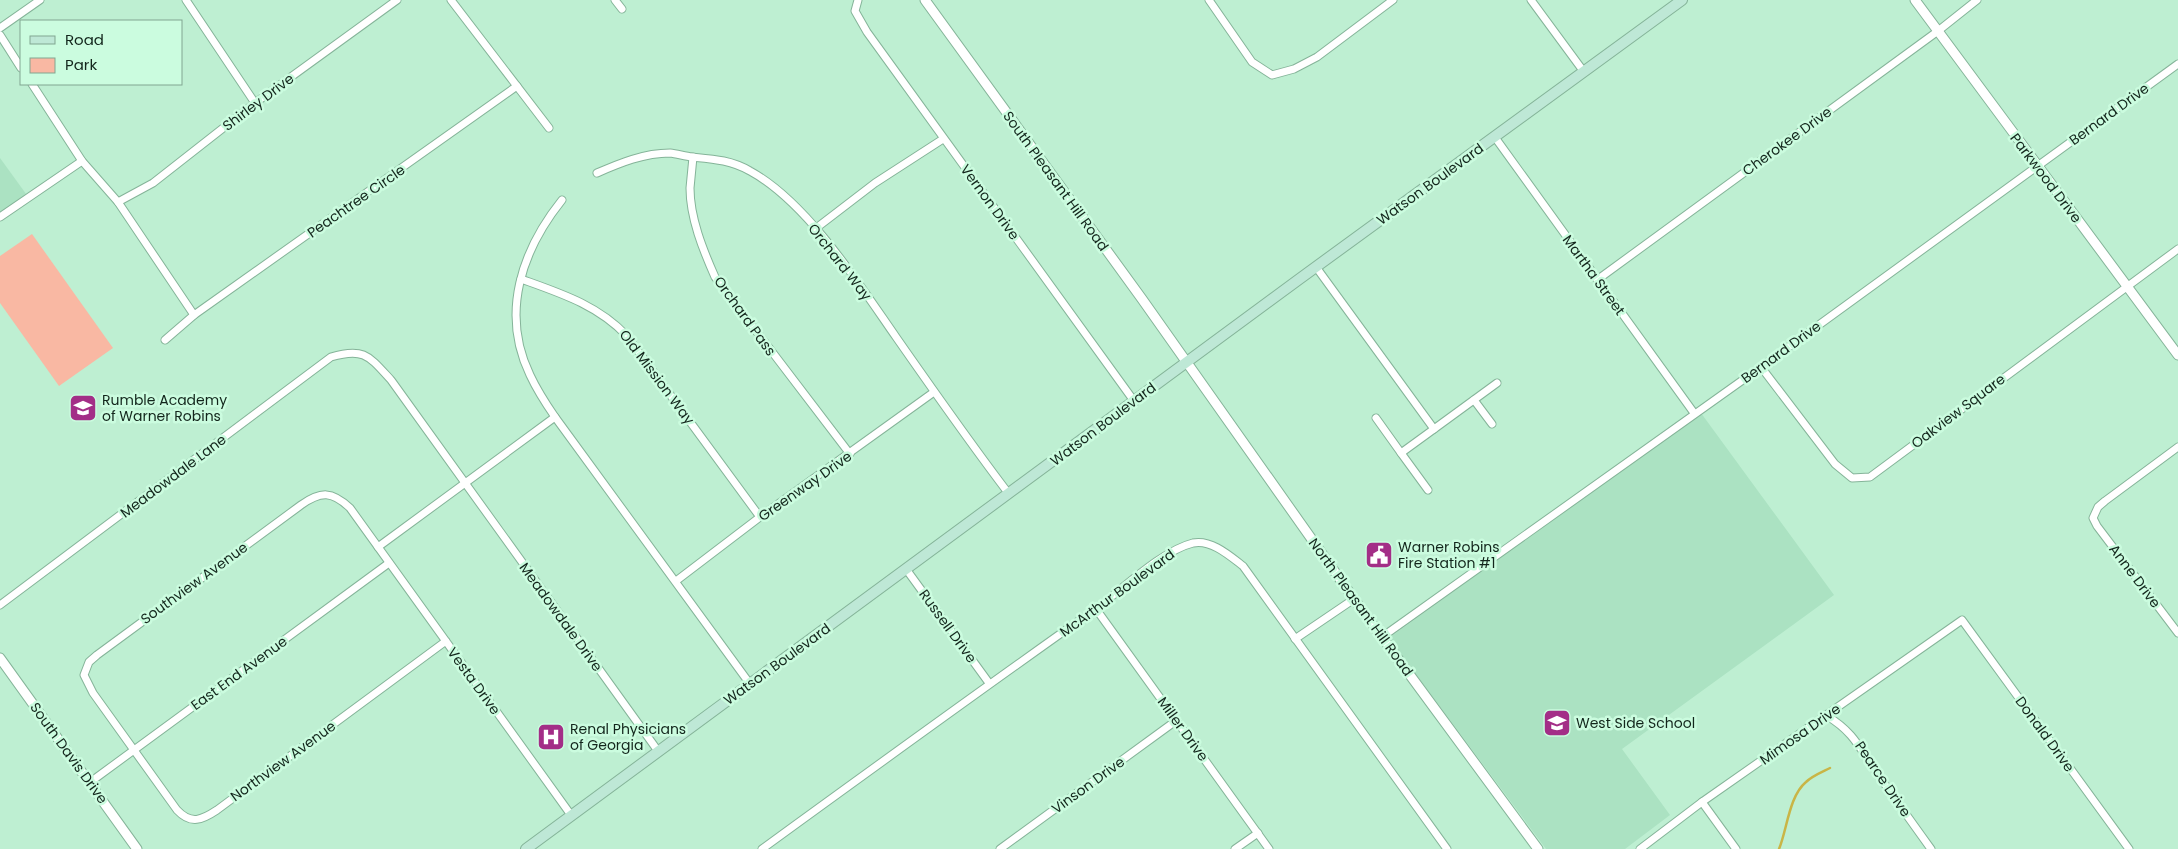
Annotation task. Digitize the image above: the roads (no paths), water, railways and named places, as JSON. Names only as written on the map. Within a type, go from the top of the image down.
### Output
[{"type":"main road","name":"Watson Boulevard","points":[[526,849],[1494,136],[1682,0]]},
{"type":"street","points":[[0,28],[40,0]]},
{"type":"street","points":[[186,0],[255,103]]},
{"type":"street","name":"Shirley Drive","points":[[118,202],[153,183],[255,103],[397,0]]},
{"type":"street","points":[[451,0],[549,128]]},
{"type":"street","points":[[615,0],[622,9]]},
{"type":"street","name":"Vernon Drive","points":[[858,0],[855,11],[866,32],[1134,401]]},
{"type":"street","name":"South Pleasant Hill Road","points":[[925,0],[1186,363]]},
{"type":"street","points":[[1211,1],[1252,62],[1272,75],[1294,69],[1316,57],[1393,0]]},
{"type":"street","points":[[1532,0],[1584,72]]},
{"type":"street","name":"Parkwood Drive","points":[[1915,0],[2178,355]]},
{"type":"street","name":"Cherokee Drive","points":[[1597,280],[1938,31],[1976,0]]},
{"type":"street","points":[[0,35],[20,66]]},
{"type":"street","name":"Bernard Drive","points":[[1382,636],[1762,366],[2178,64]]},
{"type":"street","points":[[33,85],[82,161],[118,202],[194,314]]},
{"type":"street","name":"Peachtree Circle","points":[[165,340],[194,314],[517,86]]},
{"type":"street","name":"Martha Street","points":[[1494,136],[1694,414]]},
{"type":"street","points":[[816,229],[874,183],[943,138]]},
{"type":"street","name":"Orchard Way","points":[[597,173],[617,164],[654,154],[672,153],[693,157],[710,157],[750,170],[786,196],[846,265],[934,392],[1009,494]]},
{"type":"street","name":"Orchard Pass","points":[[693,157],[690,189],[695,220],[703,249],[715,277],[850,454]]},
{"type":"street","points":[[0,217],[82,161]]},
{"type":"street","points":[[562,200],[535,238],[520,278],[516,315],[523,355],[529,374],[555,417],[750,684]]},
{"type":"street","name":"Oakview Square","points":[[1762,366],[1835,464],[1852,478],[1870,477],[2178,249]]},
{"type":"street","points":[[1316,267],[1434,429]]},
{"type":"street","name":"Old Mission Way","points":[[520,278],[572,298],[601,313],[618,326],[760,517]]},
{"type":"street","name":"Meadowdale Lane","points":[[0,605],[331,357],[349,351],[361,354],[372,360],[391,380],[465,483]]},
{"type":"street","name":"North Pleasant Hill Road","points":[[1186,363],[1354,599],[1538,849]]},
{"type":"street","points":[[1401,453],[1497,383]]},
{"type":"street","name":"Greenway Drive","points":[[676,581],[760,517],[934,392]]},
{"type":"street","points":[[1474,400],[1492,424]]},
{"type":"street","points":[[378,547],[555,417]]},
{"type":"street","points":[[1376,418],[1428,490]]},
{"type":"street","name":"Anne Drive","points":[[2178,447],[2105,501],[2098,507],[2094,518],[2097,526],[2175,624],[2178,633]]},
{"type":"street","name":"Meadowdale Drive","points":[[465,483],[658,751]]},
{"type":"street","name":"Southview Avenue","points":[[134,750],[86,682],[85,668],[97,655],[313,497],[323,494],[335,496],[343,501],[378,547]]},
{"type":"street","name":"McArthur Boulevard","points":[[762,849],[989,683],[1096,609],[1171,552],[1195,542],[1221,548],[1242,566],[1447,849]]},
{"type":"street","name":"Vesta Drive","points":[[378,547],[571,815]]},
{"type":"street","name":"East End Avenue","points":[[90,783],[389,563]]},
{"type":"street","name":"Russell Drive","points":[[906,569],[989,683]]},
{"type":"street","points":[[1295,639],[1354,599]]},
{"type":"street","name":"Miller Drive","points":[[1096,609],[1269,849]]},
{"type":"street","name":"Mimosa Drive","points":[[1640,849],[1702,802],[1962,620]]},
{"type":"street","name":"Donald Drive","points":[[1962,620],[2129,849]]},
{"type":"street","name":"Northview Avenue","points":[[134,750],[183,817],[191,821],[198,821],[217,810],[446,641]]},
{"type":"street","name":"South Davis Drive","points":[[0,658],[137,849]]},
{"type":"street","name":"Pearce Drive","points":[[1827,716],[1839,723],[1854,737],[1872,766],[1931,849]]},
{"type":"street","name":"Vinson Drive","points":[[1000,849],[1177,720]]},
{"type":"street","points":[[1702,802],[1736,849]]},
{"type":"street","points":[[1235,849],[1258,833]]},
{"type":"waterway","points":[[1779,849],[1792,804],[1800,788],[1811,778],[1830,768]]},
{"type":"place","name":"Rumble Academy of Warner Robins","points":[[83,408]]},
{"type":"place","name":"Warner Robins Fire Station #1","points":[[1379,555]]},
{"type":"place","name":"West Side School","points":[[1557,723]]},
{"type":"place","name":"Renal Physicians of Georgia","points":[[551,737]]}]
